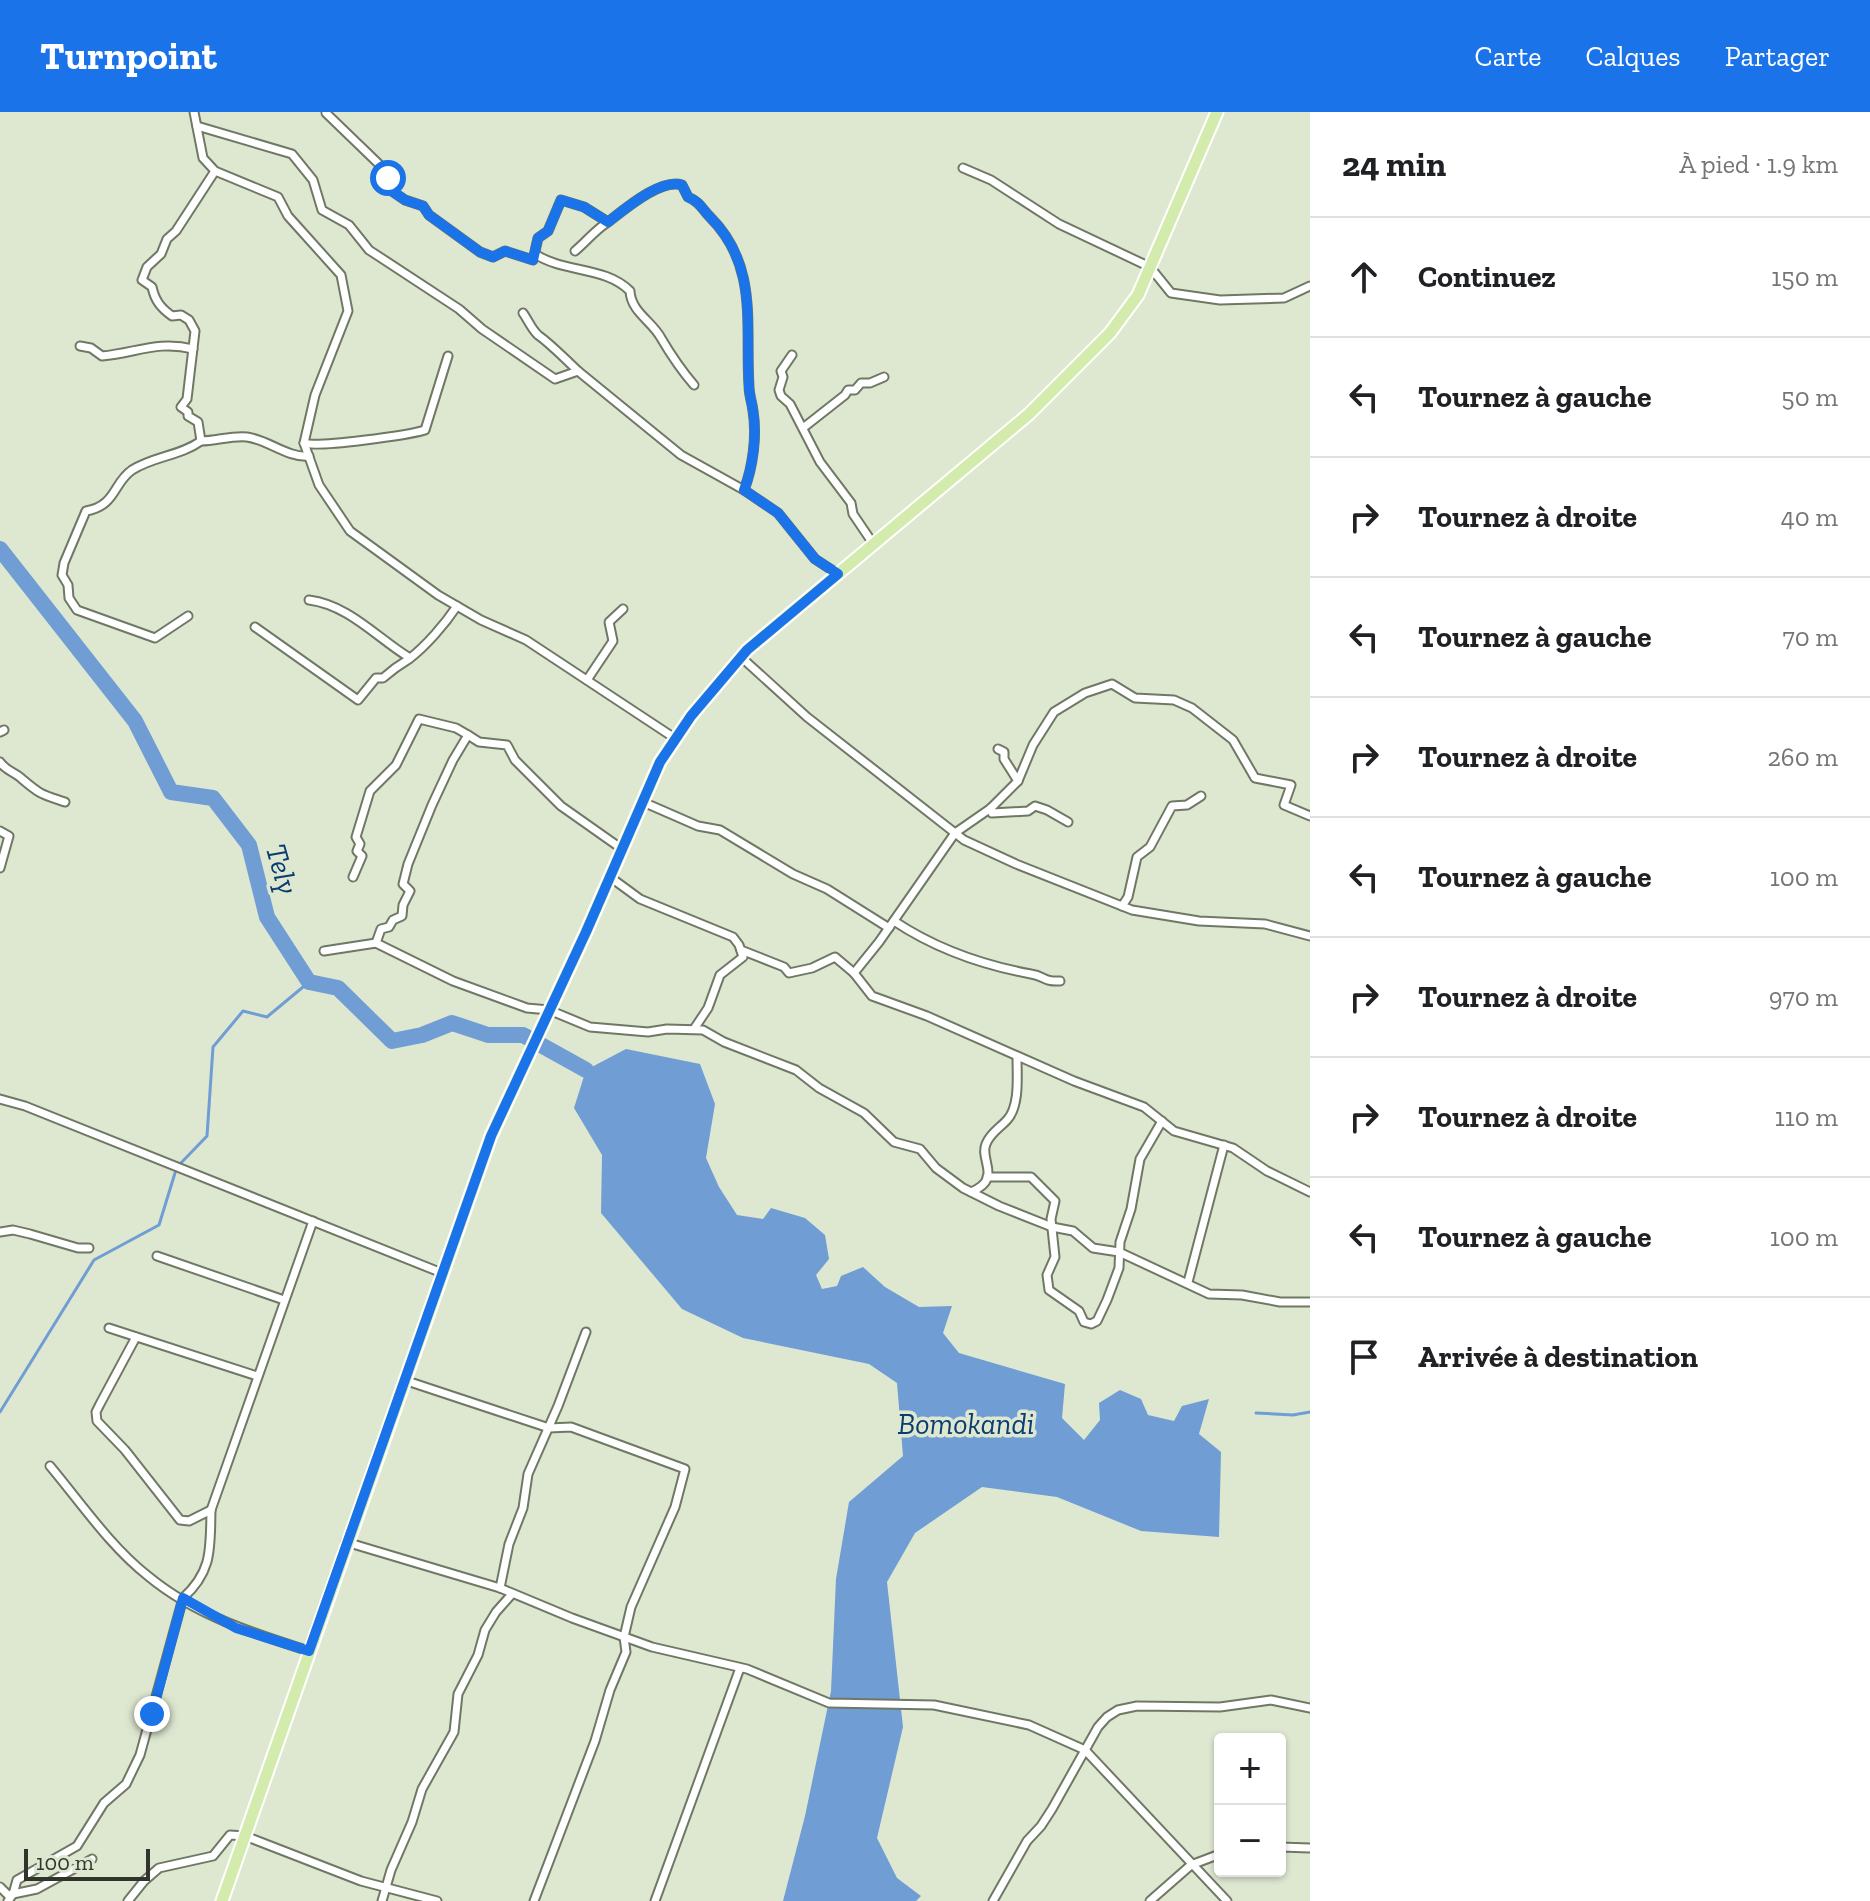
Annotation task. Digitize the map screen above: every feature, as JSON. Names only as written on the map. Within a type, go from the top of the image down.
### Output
[{"type":"main road","points":[[222,1901],[491,1136],[660,762],[691,716],[741,657],[1029,414],[1110,333],[1138,295],[1217,112]]},
{"type":"street","points":[[194,112],[203,158],[215,171],[278,197],[288,216],[341,275],[348,311],[315,395],[304,443],[319,485],[350,531],[395,566],[457,606],[526,640],[676,739]]},
{"type":"street","points":[[326,113],[384,169],[388,178],[386,187],[405,200],[423,206],[429,215],[480,252],[493,257],[505,251],[533,260],[538,238],[548,231],[561,200],[584,207],[608,222]]},
{"type":"street","points":[[197,126],[292,154],[313,180],[322,210],[349,225],[369,250],[459,309],[482,329],[555,379],[578,371]]},
{"type":"street","points":[[963,168],[991,180],[1059,224],[1150,267],[1171,293],[1220,300],[1284,298],[1310,286]]},
{"type":"street","points":[[201,441],[198,422],[181,407],[187,399],[195,331],[189,320],[181,315],[172,316],[161,308],[152,287],[142,280],[147,267],[161,254],[167,239],[176,231],[215,171]]},
{"type":"street","points":[[575,251],[598,228],[659,187],[674,182],[682,185],[688,197],[699,202],[729,239],[746,282],[749,313],[749,386],[754,413],[751,471],[744,490]]},
{"type":"street","points":[[535,254],[575,269],[612,277],[624,285],[644,320],[661,337],[675,363],[694,385]]},
{"type":"street","points":[[523,313],[536,334],[545,338],[578,371],[681,455],[778,513],[815,559],[838,574]]},
{"type":"street","points":[[80,346],[91,348],[102,356],[150,345],[170,344],[193,349]]},
{"type":"street","points":[[792,355],[781,371],[783,382],[779,390],[820,462],[851,503],[853,514],[874,545]]},
{"type":"street","points":[[304,443],[311,446],[425,430],[448,356]]},
{"type":"street","points":[[803,428],[848,390],[884,377]]},
{"type":"street","points":[[188,616],[155,638],[77,610],[69,598],[68,585],[62,575],[86,511],[99,508],[130,471],[201,441],[243,436],[263,440],[299,457],[309,456]]},
{"type":"street","points":[[309,600],[339,608],[410,658]]},
{"type":"street","points":[[255,627],[358,700],[376,678],[383,678],[395,666],[410,658],[441,628],[457,606]]},
{"type":"street","points":[[587,680],[613,641],[609,622],[623,609]]},
{"type":"street","points":[[741,657],[807,717],[964,840],[1122,906],[1199,921],[1265,924],[1310,936]]},
{"type":"street","points":[[854,973],[955,833],[991,808],[1018,781],[1033,745],[1054,712],[1085,693],[1112,684],[1135,698],[1174,700],[1192,708],[1233,740],[1255,778],[1291,785],[1284,805],[1310,816]]},
{"type":"street","points":[[353,877],[362,856],[357,851],[360,844],[356,837],[370,791],[396,765],[419,719],[456,728],[479,742],[507,745],[515,760],[561,806],[622,849]]},
{"type":"street","points":[[376,943],[381,929],[389,927],[393,920],[402,916],[403,905],[410,891],[403,884],[408,864],[453,760],[468,735]]},
{"type":"street","points":[[998,749],[1004,752],[1004,759],[1018,781]]},
{"type":"street","points":[[0,762],[35,793],[65,802]]},
{"type":"street","points":[[1122,906],[1128,897],[1137,857],[1150,847],[1172,806],[1187,805],[1201,796]]},
{"type":"street","points":[[643,802],[698,826],[720,830],[793,874],[932,944],[945,946],[961,956],[1012,972],[1036,974],[1047,982],[1060,981]]},
{"type":"street","points":[[991,808],[992,813],[1003,814],[1041,807],[1068,822]]},
{"type":"street","points":[[0,831],[9,836],[0,868]]},
{"type":"street","points":[[1137,857],[1148,858]]},
{"type":"street","points":[[610,877],[640,899],[733,937],[741,950],[743,957],[720,975],[708,1008],[694,1029]]},
{"type":"street","points":[[324,951],[376,943],[453,981],[527,1008],[549,1010],[590,1027],[648,1032],[703,1030],[724,1042],[796,1070],[819,1088],[864,1113],[894,1142],[920,1149],[936,1168],[971,1192],[1052,1227],[1073,1231],[1093,1248],[1119,1252],[1209,1294],[1310,1302]]},
{"type":"street","points":[[741,950],[784,967],[789,973],[812,968],[835,957],[854,973],[872,996],[927,1016],[1017,1058],[1144,1107],[1174,1131],[1233,1148],[1267,1171],[1310,1192]]},
{"type":"street","points":[[971,1192],[980,1188],[987,1177],[988,1160],[984,1148],[992,1131],[1009,1118],[1016,1098],[1017,1058]]},
{"type":"street","points":[[0,1099],[25,1106],[442,1273]]},
{"type":"street","points":[[987,1177],[1031,1177],[1055,1201],[1052,1227],[1055,1257],[1047,1275],[1049,1290],[1079,1311],[1084,1322],[1091,1324],[1097,1321],[1119,1268],[1120,1242],[1131,1209],[1140,1159],[1162,1121]]},
{"type":"street","points":[[1188,1282],[1224,1145]]},
{"type":"street","points":[[10,1897],[17,1880],[77,1846],[104,1803],[126,1784],[140,1755],[183,1598],[197,1585],[210,1558],[211,1510],[313,1221]]},
{"type":"street","points":[[0,1232],[13,1230],[78,1248],[89,1248]]},
{"type":"street","points":[[157,1256],[284,1300]]},
{"type":"street","points":[[109,1328],[257,1376]]},
{"type":"street","points":[[500,1588],[509,1544],[523,1508],[528,1474],[586,1332]]},
{"type":"street","points":[[136,1337],[96,1412],[97,1421],[125,1450],[180,1520],[189,1521],[211,1510]]},
{"type":"street","points":[[404,1380],[549,1428],[571,1427],[685,1469],[675,1507],[631,1607],[624,1637],[626,1652],[534,1901]]},
{"type":"street","points":[[50,1466],[146,1575],[236,1628],[309,1651]]},
{"type":"street","points":[[346,1542],[500,1588],[652,1647],[740,1668],[829,1703],[934,1705],[1029,1725],[1085,1750],[1227,1901]]},
{"type":"street","points":[[382,1901],[422,1789],[454,1732],[458,1694],[478,1655],[485,1630],[512,1594]]},
{"type":"street","points":[[655,1901],[740,1668]]},
{"type":"street","points":[[993,1901],[1027,1841],[1052,1809],[1098,1727],[1118,1710],[1137,1706],[1220,1707],[1271,1700],[1310,1708]]},
{"type":"street","points":[[128,1901],[159,1868],[213,1856],[230,1835],[245,1836],[361,1881],[437,1901]]},
{"type":"street","points":[[1286,1847],[1310,1848]]},
{"type":"street","points":[[1150,1901],[1191,1865],[1214,1856]]},
{"type":"street","points":[[10,1897],[37,1889],[92,1859]]},
{"type":"street","points":[[0,1887],[10,1897]]},
{"type":"water","name":"Bomokandi","points":[[626,1049],[700,1064],[715,1104],[706,1158],[719,1187],[737,1215],[763,1219],[771,1208],[805,1218],[825,1235],[829,1259],[816,1275],[822,1289],[837,1286],[841,1276],[863,1267],[885,1287],[919,1307],[952,1306],[943,1333],[959,1353],[1065,1384],[1062,1418],[1084,1440],[1100,1420],[1099,1403],[1120,1390],[1141,1399],[1148,1415],[1174,1421],[1182,1406],[1209,1399],[1199,1434],[1221,1452],[1219,1537],[1141,1531],[1057,1497],[982,1487],[915,1533],[887,1582],[903,1727],[877,1838],[897,1878],[921,1896],[916,1901],[783,1901],[805,1816],[831,1691],[836,1579],[849,1502],[903,1456],[897,1383],[869,1364],[743,1338],[682,1309],[601,1213],[602,1155],[574,1108],[586,1070]]},
{"type":"waterway","name":"Tely","points":[[0,549],[135,721],[171,792],[213,798],[249,845],[267,917],[309,982],[338,988],[392,1041],[422,1035],[452,1023],[488,1035],[523,1035],[586,1070]]},
{"type":"waterway","points":[[180,1164],[207,1136],[213,1047],[243,1011],[267,1017],[309,982]]},
{"type":"waterway","points":[[0,1412],[94,1260],[159,1225],[175,1173]]},
{"type":"waterway","name":"Tely","points":[[1256,1413],[1293,1415],[1310,1412]]},
{"type":"route","points":[[152,1714],[183,1598],[236,1628],[309,1651],[491,1136],[586,932],[660,762],[691,716],[747,650],[838,574],[815,559],[778,513],[744,490],[751,471],[754,413],[749,386],[746,282],[729,239],[699,202],[688,197],[682,185],[674,182],[659,187],[608,222],[584,207],[561,200],[548,231],[538,238],[533,260],[505,251],[493,257],[480,252],[429,215],[423,206],[405,200],[386,187],[388,178]]}]
